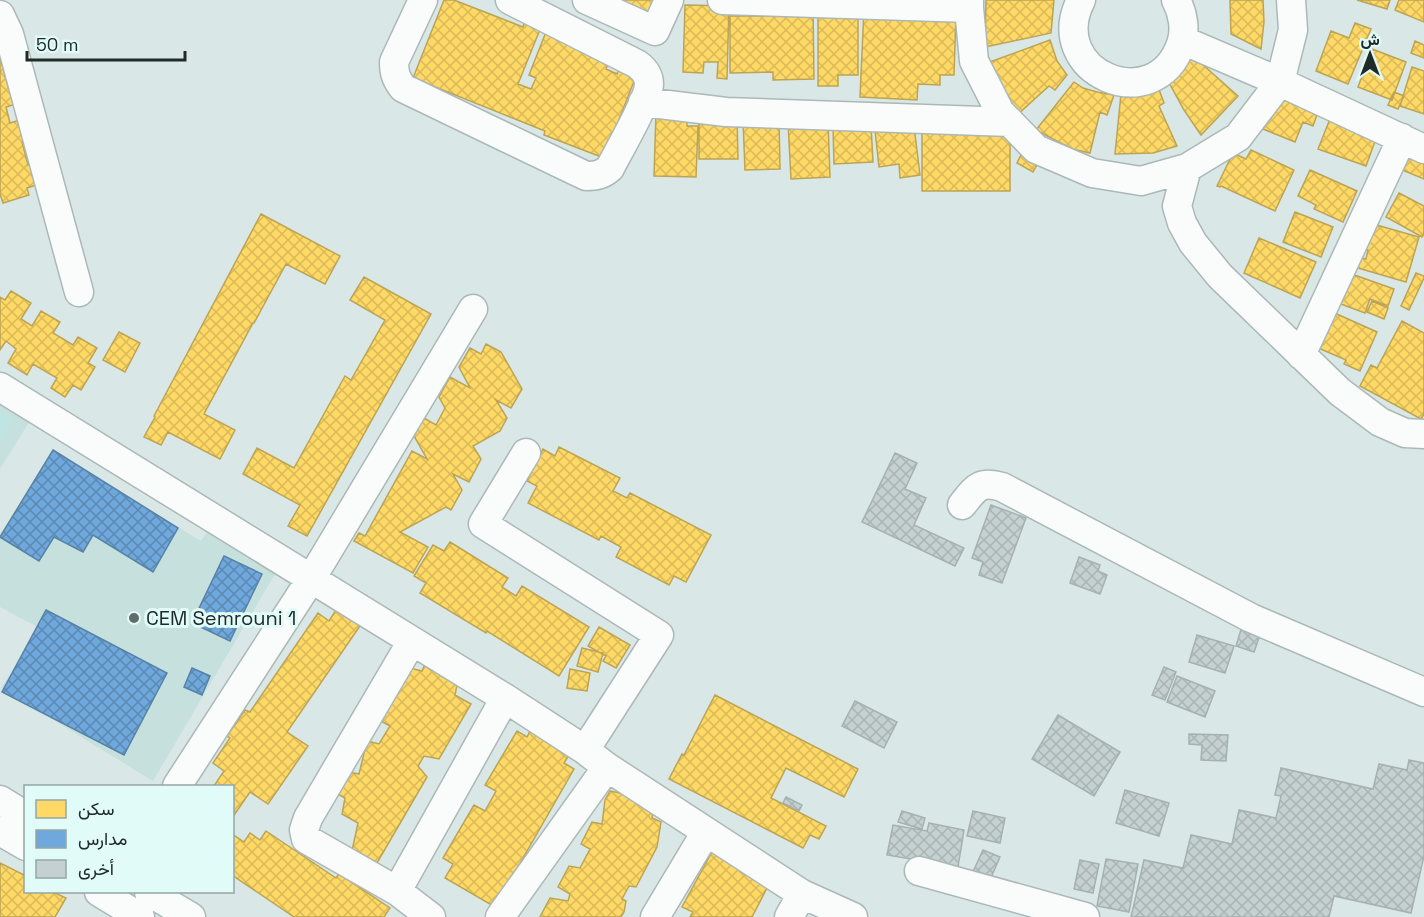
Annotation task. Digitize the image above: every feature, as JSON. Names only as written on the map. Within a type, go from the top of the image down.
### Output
[{"type":"street","points":[[423,0],[394,62],[397,80],[403,88],[586,176],[603,174],[610,168],[643,102],[648,89],[647,74],[642,68],[510,0]]},
{"type":"street","points":[[596,2],[655,31],[669,0]]},
{"type":"street","points":[[722,0],[969,4],[974,61],[999,112],[1036,149],[1092,173],[1141,181],[1187,168],[1238,137],[1280,82],[1293,30],[1291,0]]},
{"type":"street","points":[[1081,0],[1074,20],[1073,32],[1080,54],[1087,64],[1106,78],[1130,83],[1153,77],[1172,62],[1182,40],[1184,28],[1176,0]]},
{"type":"street","points":[[0,15],[9,34],[79,292]]},
{"type":"street","points":[[1182,40],[1413,143],[1301,355]]},
{"type":"street","points":[[643,102],[726,112],[1010,122]]},
{"type":"street","points":[[1187,168],[1177,206],[1182,223],[1193,243],[1220,276],[1340,392],[1380,422],[1405,434],[1424,435]]},
{"type":"street","points":[[178,785],[311,579],[473,309]]},
{"type":"street","points":[[0,387],[505,698],[706,832],[796,906],[852,917]]},
{"type":"street","points":[[500,917],[596,758],[659,635],[483,524],[526,453]]},
{"type":"street","points":[[962,505],[976,488],[993,484],[1002,487],[1251,618],[1424,692]]},
{"type":"street","points":[[412,641],[308,818],[304,830],[306,839],[398,891],[431,917]]},
{"type":"street","points":[[398,891],[505,698]]},
{"type":"street","points":[[0,800],[24,815]]},
{"type":"street","points":[[0,831],[24,845]]},
{"type":"street","points":[[655,917],[706,832]]},
{"type":"street","points":[[919,871],[1085,917]]},
{"type":"street","points":[[152,893],[190,917]]},
{"type":"street","points":[[102,899],[140,917]]},
{"type":"shaded area","points":[[0,390],[36,411],[0,469]]},
{"type":"shaded area","points":[[0,411],[13,419],[0,441]]},
{"type":"shaded area","name":"CEM Semrouni 1","points":[[53,450],[201,541],[209,529],[278,569],[153,781],[1,688],[39,628],[0,607],[0,535]]},
{"type":"building: سكن","points":[[444,0],[454,0],[523,27],[525,21],[541,27],[518,84],[531,89],[536,78],[529,75],[546,32],[612,55],[606,69],[617,74],[621,64],[638,71],[604,158],[544,135],[545,131],[413,78]]},
{"type":"building: سكن","points":[[619,0],[662,0],[653,17]]},
{"type":"building: سكن","points":[[986,0],[1054,0],[1051,33],[985,47]]},
{"type":"building: سكن","points":[[1230,0],[1263,0],[1264,22],[1261,49],[1231,34]]},
{"type":"building: سكن","points":[[1357,0],[1390,0],[1387,9]]},
{"type":"building: سكن","points":[[1399,0],[1424,0],[1424,22],[1395,10]]},
{"type":"building: سكن","points":[[685,5],[729,6],[727,79],[717,78],[718,62],[704,62],[703,73],[683,72]]},
{"type":"building: سكن","points":[[813,7],[814,79],[773,80],[773,72],[730,73],[730,16],[774,16]]},
{"type":"building: سكن","points":[[858,9],[858,75],[838,75],[838,86],[818,86],[818,16]]},
{"type":"building: سكن","points":[[864,9],[956,14],[954,75],[940,75],[940,85],[918,84],[917,100],[860,97]]},
{"type":"building: سكن","points":[[1355,23],[1371,29],[1348,84],[1316,71],[1331,31],[1349,38]]},
{"type":"building: سكن","points":[[1050,40],[1057,61],[1067,75],[1055,90],[1049,86],[1016,116],[990,62]]},
{"type":"building: سكن","points":[[1415,41],[1424,45],[1424,58],[1411,53]]},
{"type":"building: سكن","points":[[0,43],[11,57],[1,61],[8,86],[18,83],[23,102],[6,107],[10,123],[27,118],[33,139],[22,142],[28,165],[37,162],[43,183],[27,188],[29,195],[3,203],[0,194]]},
{"type":"building: سكن","points":[[1191,49],[1202,64],[1238,96],[1201,135],[1167,79]]},
{"type":"building: سكن","points":[[1372,49],[1406,62],[1392,100],[1358,87]]},
{"type":"building: سكن","points":[[1412,67],[1424,71],[1424,114],[1400,106]]},
{"type":"building: سكن","points":[[1074,82],[1083,88],[1114,95],[1107,115],[1100,112],[1090,153],[1072,149],[1036,130]]},
{"type":"building: سكن","points":[[1157,84],[1164,103],[1159,106],[1177,146],[1153,153],[1115,154],[1121,94]]},
{"type":"building: سكن","points":[[1394,92],[1404,96],[1398,109],[1388,105]]},
{"type":"building: سكن","points":[[1278,93],[1319,109],[1313,126],[1303,122],[1295,142],[1263,129]]},
{"type":"building: سكن","points":[[656,113],[687,114],[687,126],[698,126],[696,177],[654,176]]},
{"type":"building: سكن","points":[[737,115],[738,159],[699,159],[699,116]]},
{"type":"building: سكن","points":[[779,119],[780,169],[745,170],[743,120]]},
{"type":"building: سكن","points":[[1330,119],[1377,136],[1366,166],[1318,149]]},
{"type":"building: سكن","points":[[828,121],[830,177],[791,179],[788,122]]},
{"type":"building: سكن","points":[[871,125],[873,162],[834,164],[833,127]]},
{"type":"building: سكن","points":[[914,126],[920,175],[900,178],[899,164],[879,167],[875,130]]},
{"type":"building: سكن","points":[[922,131],[1010,133],[1010,191],[922,191]]},
{"type":"building: سكن","points":[[1251,150],[1294,170],[1275,211],[1217,186],[1233,153],[1246,159]]},
{"type":"building: سكن","points":[[1023,151],[1040,159],[1033,172],[1017,163]]},
{"type":"building: سكن","points":[[1407,153],[1424,160],[1424,179],[1400,169]]},
{"type":"building: سكن","points":[[1310,170],[1357,191],[1343,222],[1314,209],[1316,205],[1298,196]]},
{"type":"building: سكن","points":[[1399,193],[1424,206],[1424,234],[1422,237],[1386,217]]},
{"type":"building: سكن","points":[[1295,212],[1333,227],[1321,257],[1283,242]]},
{"type":"building: سكن","points":[[261,214],[340,256],[325,284],[286,264],[204,414],[235,430],[220,459],[168,432],[161,445],[144,437],[154,416]]},
{"type":"building: سكن","points":[[1366,222],[1419,237],[1406,282],[1351,266],[1354,256],[1366,259],[1368,250],[1359,247]]},
{"type":"building: سكن","points":[[1259,238],[1316,262],[1300,298],[1244,273]]},
{"type":"building: سكن","points":[[1346,272],[1394,289],[1388,306],[1370,299],[1365,313],[1341,304],[1346,290]]},
{"type":"building: سكن","points":[[1416,273],[1424,278],[1409,310],[1401,306]]},
{"type":"building: سكن","points":[[364,277],[431,314],[307,536],[288,526],[300,505],[243,474],[257,448],[294,468],[345,376],[351,380],[385,320],[350,300]]},
{"type":"building: سكن","points":[[11,291],[31,303],[21,319],[32,326],[41,311],[60,322],[53,333],[73,345],[78,337],[97,348],[88,363],[95,367],[81,390],[73,385],[65,397],[51,388],[57,378],[33,364],[27,375],[8,363],[16,349],[6,341],[0,350],[0,297],[5,300]]},
{"type":"building: سكن","points":[[1372,301],[1388,308],[1384,319],[1367,312]]},
{"type":"building: سكن","points":[[1330,311],[1377,332],[1360,371],[1344,364],[1346,360],[1314,346]]},
{"type":"building: سكن","points":[[1402,321],[1424,333],[1424,414],[1421,419],[1360,386],[1371,365],[1377,368]]},
{"type":"building: سكن","points":[[119,332],[140,343],[125,372],[103,360]]},
{"type":"building: سكن","points":[[486,344],[501,352],[522,389],[511,408],[496,400],[507,418],[500,431],[473,446],[481,459],[469,482],[453,474],[462,490],[451,510],[446,507],[400,532],[428,547],[413,573],[354,541],[359,533],[365,536],[412,451],[427,459],[414,436],[424,418],[436,425],[445,408],[439,397],[450,377],[470,388],[459,367],[470,348],[481,354]]},
{"type":"building: سكن","points":[[559,447],[620,478],[613,491],[627,498],[630,493],[711,535],[686,582],[674,576],[669,585],[616,557],[621,547],[601,536],[599,540],[528,503],[537,486],[527,481],[543,449],[555,456]]},
{"type":"building: سكن","points":[[450,542],[508,578],[502,587],[516,596],[522,586],[589,627],[559,676],[420,593],[426,583],[414,576],[433,545],[444,551]]},
{"type":"building: سكن","points":[[338,607],[362,623],[287,732],[308,746],[268,804],[250,792],[234,815],[234,785],[215,785],[224,771],[213,763],[230,738],[227,736],[245,710],[250,712],[318,613],[329,621]]},
{"type":"building: سكن","points":[[599,627],[630,645],[616,668],[603,661],[606,656],[588,646]]},
{"type":"building: سكن","points":[[582,648],[603,653],[598,672],[577,666]]},
{"type":"building: سكن","points":[[426,662],[458,680],[455,695],[471,704],[439,759],[424,756],[418,766],[427,777],[377,863],[352,851],[358,823],[342,814],[345,798],[336,793],[349,772],[359,774],[367,741],[379,744],[390,726],[379,720],[410,668],[422,671]]},
{"type":"building: سكن","points":[[570,669],[590,673],[587,691],[567,688]]},
{"type":"building: سكن","points":[[715,695],[858,769],[844,797],[786,768],[771,798],[826,826],[819,839],[810,835],[803,848],[669,779]]},
{"type":"building: سكن","points":[[532,727],[572,750],[564,763],[574,769],[495,907],[445,878],[453,864],[443,858],[474,805],[485,811],[496,791],[485,785],[517,731],[527,737]]},
{"type":"building: سكن","points":[[610,791],[655,800],[652,818],[661,822],[657,847],[636,887],[629,886],[622,899],[626,901],[624,912],[621,917],[540,917],[550,898],[568,901],[570,894],[558,887],[569,866],[580,868],[590,849],[581,844],[592,822],[602,824],[605,800]]},
{"type":"building: سكن","points":[[266,831],[336,878],[339,874],[390,908],[384,917],[294,917],[234,876],[234,835],[244,842],[250,833],[260,840]]},
{"type":"building: سكن","points":[[712,852],[768,886],[752,917],[690,917],[693,912],[682,907]]},
{"type":"building: سكن","points":[[0,863],[24,875],[24,893],[55,893],[66,898],[55,917],[0,917]]},
{"type":"building: مدارس","points":[[53,450],[178,528],[153,572],[93,535],[83,552],[54,537],[39,561],[0,537]]},
{"type":"building: مدارس","points":[[224,556],[262,574],[230,641],[192,623]]},
{"type":"building: مدارس","points":[[46,610],[167,673],[124,755],[2,692]]},
{"type":"building: مدارس","points":[[192,668],[210,676],[202,695],[184,687]]},
{"type":"building: أخرى","points":[[895,453],[917,463],[905,489],[926,498],[914,525],[964,548],[955,566],[862,522]]},
{"type":"building: أخرى","points":[[991,505],[1026,518],[1002,583],[979,575],[983,562],[972,558]]},
{"type":"building: أخرى","points":[[1079,557],[1100,565],[1098,571],[1107,575],[1100,594],[1070,583]]},
{"type":"building: أخرى","points":[[1243,623],[1262,629],[1254,652],[1236,646]]},
{"type":"building: أخرى","points":[[1197,635],[1234,646],[1225,673],[1189,662]]},
{"type":"building: أخرى","points":[[1164,667],[1176,672],[1165,700],[1152,695]]},
{"type":"building: أخرى","points":[[1177,676],[1215,691],[1205,717],[1167,702]]},
{"type":"building: أخرى","points":[[855,701],[897,722],[884,748],[842,726]]},
{"type":"building: أخرى","points":[[1058,715],[1120,752],[1094,796],[1032,759]]},
{"type":"building: أخرى","points":[[1189,734],[1228,735],[1226,761],[1201,760],[1202,745],[1189,744]]},
{"type":"building: أخرى","points":[[1409,760],[1424,763],[1424,856],[1411,913],[1334,896],[1329,917],[1131,917],[1144,860],[1183,868],[1191,835],[1232,844],[1239,810],[1276,818],[1281,796],[1275,795],[1281,768],[1373,789],[1379,764],[1407,770]]},
{"type":"building: أخرى","points":[[1125,790],[1169,803],[1159,836],[1116,823]]},
{"type":"building: أخرى","points":[[786,797],[802,805],[799,811],[783,803]]},
{"type":"building: أخرى","points":[[902,811],[925,818],[922,829],[898,822]]},
{"type":"building: أخرى","points":[[973,811],[1005,818],[1000,843],[967,836]]},
{"type":"building: أخرى","points":[[929,823],[964,830],[958,867],[887,855],[893,825],[927,831]]},
{"type":"building: أخرى","points":[[983,850],[1000,857],[989,882],[972,874]]},
{"type":"building: أخرى","points":[[1106,859],[1138,864],[1129,912],[1097,906]]},
{"type":"building: أخرى","points":[[1080,860],[1099,864],[1093,893],[1074,889]]},
{"type":"place","name":"CEM Semrouni 1","points":[[134,618]]}]
